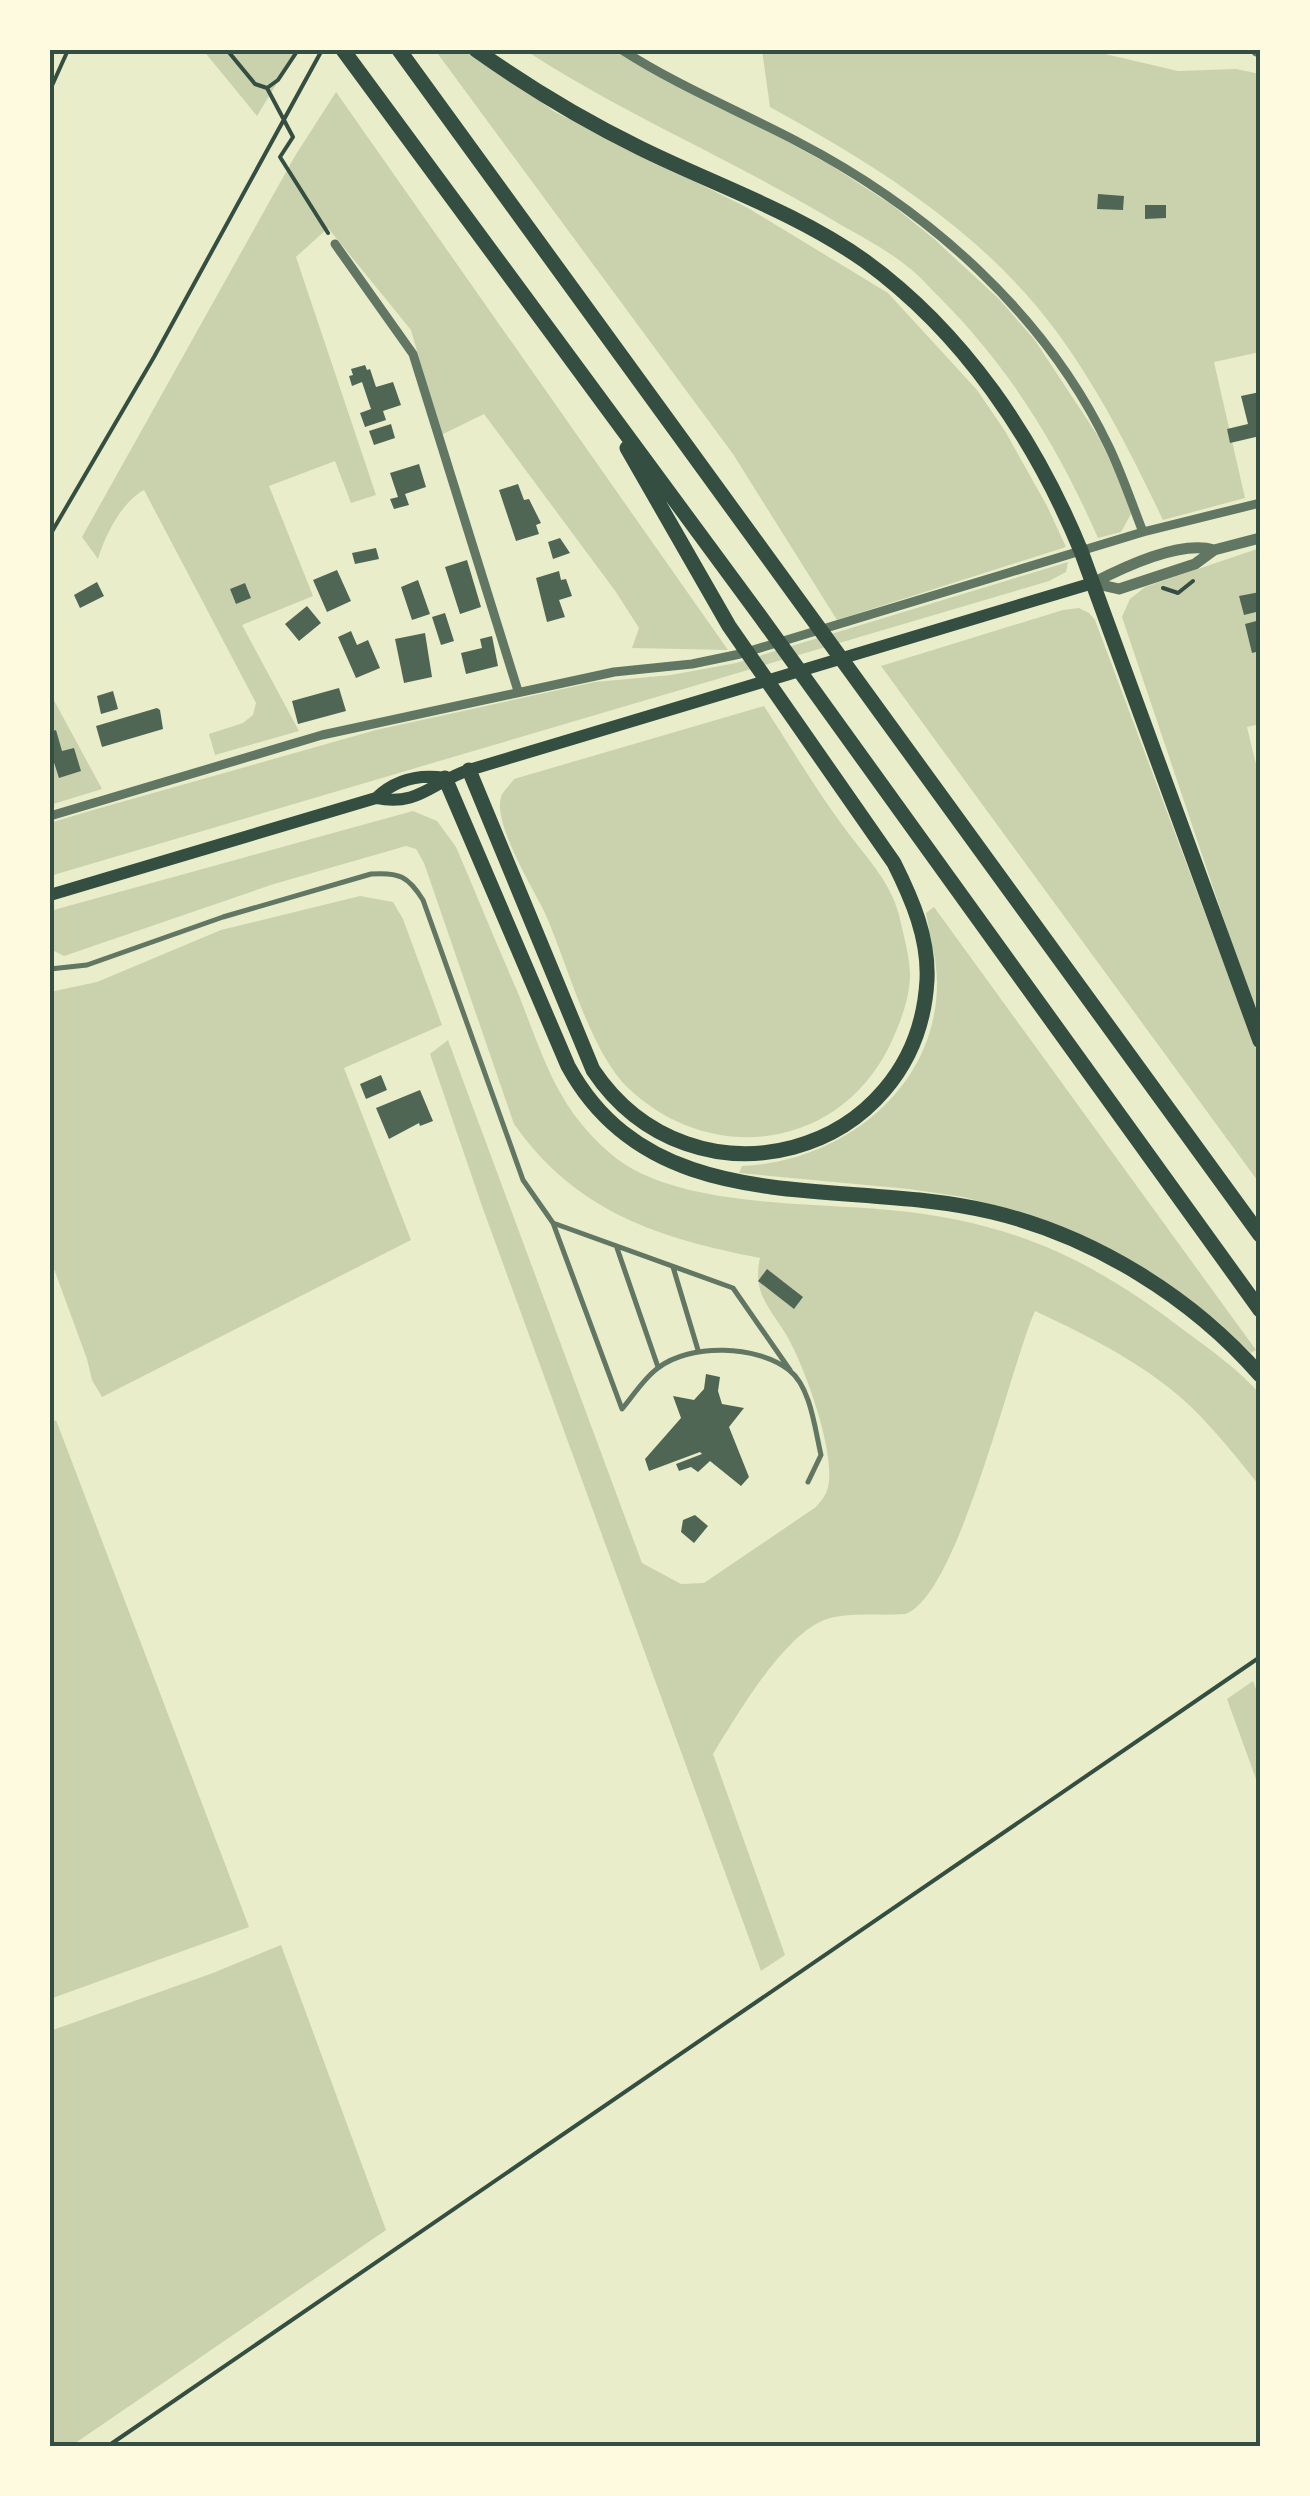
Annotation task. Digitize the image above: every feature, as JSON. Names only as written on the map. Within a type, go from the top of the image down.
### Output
[{"type":"highway","points":[[344,50],[760,616],[1260,1310]]},
{"type":"highway","points":[[399,50],[1260,1235]]},
{"type":"highway","points":[[476,50],[568,111],[821,234],[880,274],[953,341],[1004,405],[1048,480],[1093,582],[1260,1041]]},
{"type":"highway","points":[[469,770],[573,1026],[602,1084],[633,1115],[678,1142],[718,1153],[770,1153],[790,1150],[830,1134],[873,1102],[894,1078],[918,1032],[927,976],[919,920],[894,863],[729,626],[588,380]]},
{"type":"highway","points":[[445,778],[568,1066],[596,1110],[640,1147],[704,1175],[772,1186],[928,1199],[1034,1223],[1101,1254],[1175,1298],[1218,1333],[1260,1376]]},
{"type":"main road","points":[[50,895],[376,798],[390,785],[425,775],[445,778],[1093,582]]},
{"type":"street","points":[[622,50],[858,177],[900,204],[973,264],[1048,349],[1083,402],[1108,446],[1143,532]]},
{"type":"street","points":[[335,244],[413,354],[518,691]]},
{"type":"street","points":[[50,816],[322,735],[614,672],[692,664],[740,654],[1143,532],[1260,502]]},
{"type":"street","points":[[1093,582],[1118,589],[1194,564],[1214,550],[1260,538]]},
{"type":"street","points":[[1093,582],[1198,545],[1214,550]]},
{"type":"lane","points":[[50,968],[86,965],[222,917],[371,874],[397,872],[411,881],[423,900],[523,1180],[553,1222],[622,1409],[658,1367],[698,1350],[743,1351],[790,1370]]},
{"type":"lane","points":[[553,1222],[733,1288],[806,1395],[822,1455],[808,1482]]},
{"type":"lane","points":[[616,1248],[658,1367]]},
{"type":"lane","points":[[673,1267],[698,1350]]},
{"type":"path","points":[[50,90],[68,50]]},
{"type":"path","points":[[227,50],[256,84],[267,88],[293,136],[280,156],[335,244]]},
{"type":"path","points":[[267,88],[278,80],[298,50]]},
{"type":"path","points":[[50,536],[154,358],[322,50]]},
{"type":"path","points":[[108,2446],[1260,1657]]},
{"type":"green space","points":[[203,50],[297,50],[257,116]]},
{"type":"green space","points":[[435,50],[467,50],[555,112],[748,208],[888,293],[977,390],[1005,431],[1066,547],[837,620],[733,454]]},
{"type":"green space","points":[[525,50],[619,50],[832,166],[892,205],[933,238],[999,299],[1034,339],[1098,436],[1124,489],[1131,514],[1121,532],[1098,538],[1067,473],[1011,381],[966,325],[912,271],[880,247],[793,197],[600,95]]},
{"type":"green space","points":[[762,50],[1088,50],[1178,71],[1236,69],[1260,74],[1260,352],[1214,362],[1245,498],[1163,520],[1099,397],[1053,327],[1024,292],[993,260],[923,202],[770,107]]},
{"type":"green space","points":[[336,92],[728,650],[632,648],[639,628],[484,414],[441,435],[411,330],[328,228],[296,257],[376,495],[351,503],[335,461],[269,486],[313,596],[242,625],[299,731],[215,755],[209,734],[243,723],[253,715],[256,703],[144,490],[115,520],[98,559],[82,537],[295,156]]},
{"type":"green space","points":[[1260,548],[1260,724],[1247,727],[1260,781],[1260,1027],[1122,617],[1130,599],[1145,587]]},
{"type":"green space","points":[[1068,562],[1066,572],[1049,581],[50,876],[50,823],[376,730],[595,682],[671,675],[736,663]]},
{"type":"green space","points":[[1079,608],[1095,620],[1260,1060],[1260,1184],[881,666]]},
{"type":"green space","points":[[50,693],[102,789],[50,805]]},
{"type":"green space","points":[[764,706],[822,797],[889,890],[906,945],[910,984],[889,1047],[866,1082],[838,1108],[805,1126],[769,1136],[732,1136],[695,1129],[660,1112],[627,1087],[613,1070],[590,1027],[543,909],[514,854],[500,808],[502,795],[514,779]]},
{"type":"green space","points":[[413,811],[437,821],[456,847],[564,1100],[611,1154],[638,1172],[706,1193],[933,1215],[973,1223],[1047,1247],[1150,1305],[1215,1353],[1260,1394],[1260,1486],[1203,1419],[1164,1384],[1118,1353],[1035,1311],[963,1525],[925,1598],[905,1614],[836,1617],[811,1627],[762,1678],[713,1754],[785,1955],[761,1971],[430,1054],[448,1040],[642,1563],[681,1584],[704,1583],[816,1507],[827,1490],[827,1453],[817,1410],[794,1350],[761,1291],[760,1258],[687,1241],[622,1216],[592,1200],[538,1154],[514,1124],[416,849],[406,846],[274,884],[64,956],[50,949],[50,911]]},
{"type":"green space","points":[[360,896],[393,902],[442,1025],[344,1068],[411,1240],[102,1397],[92,1380],[50,1258],[50,992],[97,982],[221,930]]},
{"type":"green space","points":[[934,907],[1256,1350],[1251,1353],[1184,1296],[1017,1211],[909,1189],[739,1173],[742,1166],[814,1151],[847,1134],[877,1113],[901,1086],[920,1056],[933,1021],[937,974],[926,913]]},
{"type":"green space","points":[[56,1420],[249,1927],[50,1999],[50,1423]]},
{"type":"green space","points":[[1253,1681],[1260,1699],[1260,1790],[1227,1699]]},
{"type":"green space","points":[[281,1945],[386,2230],[71,2446],[50,2446],[50,2031]]},
{"type":"building","points":[[1098,194],[1124,196],[1123,210],[1097,209]]},
{"type":"building","points":[[1145,205],[1166,205],[1166,218],[1145,219]]},
{"type":"building","points":[[365,365],[376,387],[393,382],[401,405],[383,411],[386,420],[365,427],[360,413],[371,409],[362,382],[352,386],[349,376],[353,375],[351,369]]},
{"type":"building","points":[[1260,392],[1260,436],[1230,443],[1227,429],[1248,424],[1241,396]]},
{"type":"building","points":[[391,424],[395,438],[374,445],[369,431]]},
{"type":"building","points":[[419,464],[426,487],[405,494],[409,505],[394,509],[390,499],[398,497],[390,473]]},
{"type":"building","points":[[518,484],[541,523],[536,525],[539,534],[516,541],[499,490]]},
{"type":"building","points":[[560,538],[570,553],[553,559],[548,542]]},
{"type":"building","points":[[376,548],[379,559],[355,564],[352,553]]},
{"type":"building","points":[[467,560],[481,607],[460,614],[445,567]]},
{"type":"building","points":[[337,570],[351,601],[327,612],[313,580]]},
{"type":"building","points":[[559,571],[572,596],[559,600],[565,617],[547,622],[536,578]]},
{"type":"building","points":[[418,580],[430,614],[412,620],[401,587]]},
{"type":"building","points":[[97,582],[104,596],[80,608],[74,595]]},
{"type":"building","points":[[245,583],[251,598],[236,604],[230,589]]},
{"type":"building","points":[[1260,592],[1260,611],[1244,615],[1239,596]]},
{"type":"building","points":[[307,606],[321,623],[299,641],[285,624]]},
{"type":"building","points":[[445,613],[454,641],[441,645],[432,617]]},
{"type":"building","points":[[1260,620],[1260,651],[1252,653],[1245,624]]},
{"type":"building","points":[[351,631],[357,645],[368,640],[380,668],[356,678],[338,637]]},
{"type":"building","points":[[425,633],[432,677],[404,683],[395,639]]},
{"type":"building","points":[[492,636],[498,666],[466,674],[461,653],[482,648],[480,639]]},
{"type":"building","points":[[339,688],[346,711],[298,724],[292,701]]},
{"type":"building","points":[[113,691],[118,709],[101,714],[97,696]]},
{"type":"building","points":[[157,708],[163,729],[102,747],[96,726]]},
{"type":"building","points":[[56,730],[62,751],[74,748],[81,771],[59,778],[50,750],[50,732]]},
{"type":"building","points":[[381,1075],[387,1090],[366,1099],[360,1084]]},
{"type":"building","points":[[420,1090],[433,1121],[420,1126],[419,1123],[389,1139],[376,1108]]},
{"type":"building","points":[[767,1269],[803,1297],[794,1309],[758,1281]]},
{"type":"building","points":[[706,1374],[720,1377],[718,1391],[722,1404],[744,1408],[729,1427],[749,1477],[741,1486],[710,1461],[698,1472],[691,1467],[679,1471],[676,1464],[700,1452],[649,1471],[645,1459],[681,1418],[673,1396],[694,1400],[704,1389]]},
{"type":"building","points":[[695,1515],[708,1526],[694,1543],[681,1532],[683,1520]]}]
